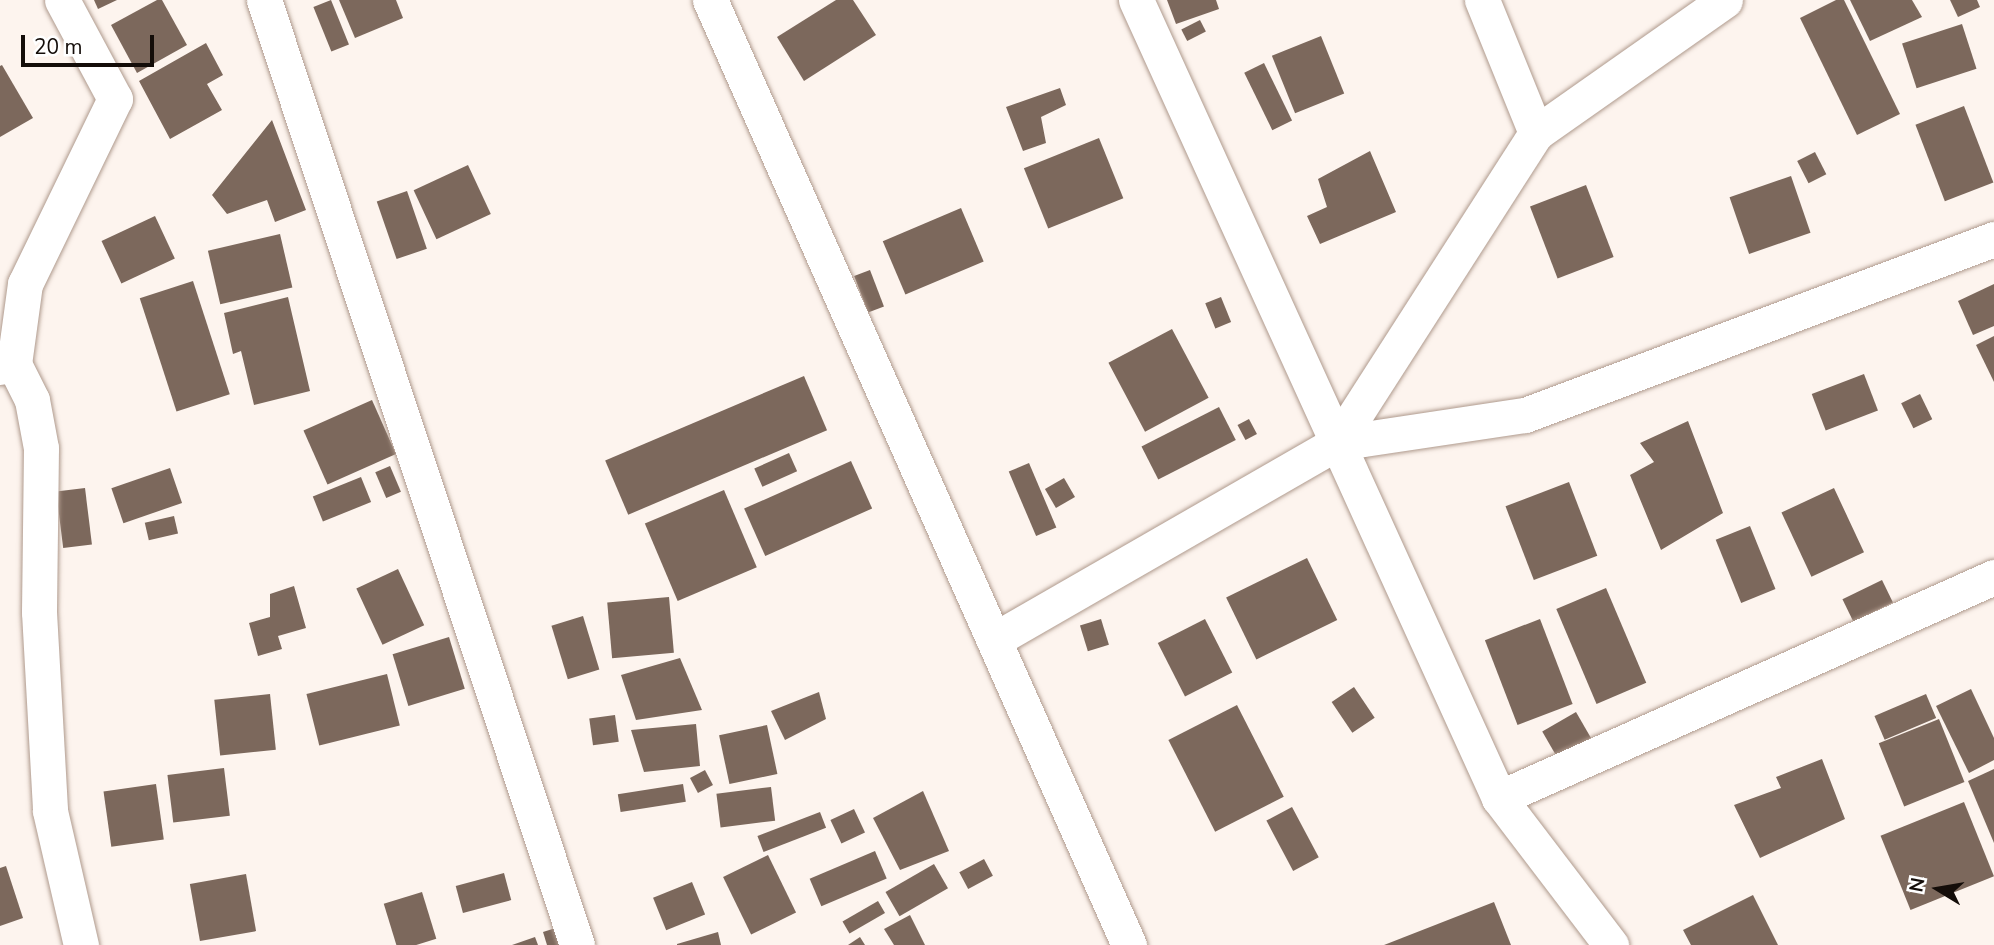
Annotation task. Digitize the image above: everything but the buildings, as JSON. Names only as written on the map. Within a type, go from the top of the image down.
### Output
[{"type":"street","points":[[62,0],[115,99],[25,284],[7,365],[33,400],[41,448],[39,612],[50,811],[81,945]]},
{"type":"street","points":[[264,0],[577,945]]},
{"type":"street","points":[[710,0],[1129,945]]},
{"type":"street","points":[[1136,0],[1499,798],[1611,945]]},
{"type":"street","points":[[1482,0],[1536,134]]},
{"type":"street","points":[[1337,443],[1536,134],[1724,0]]},
{"type":"street","points":[[994,640],[1337,443],[1525,415],[1994,239]]},
{"type":"street","points":[[1499,798],[1994,577]]}]
